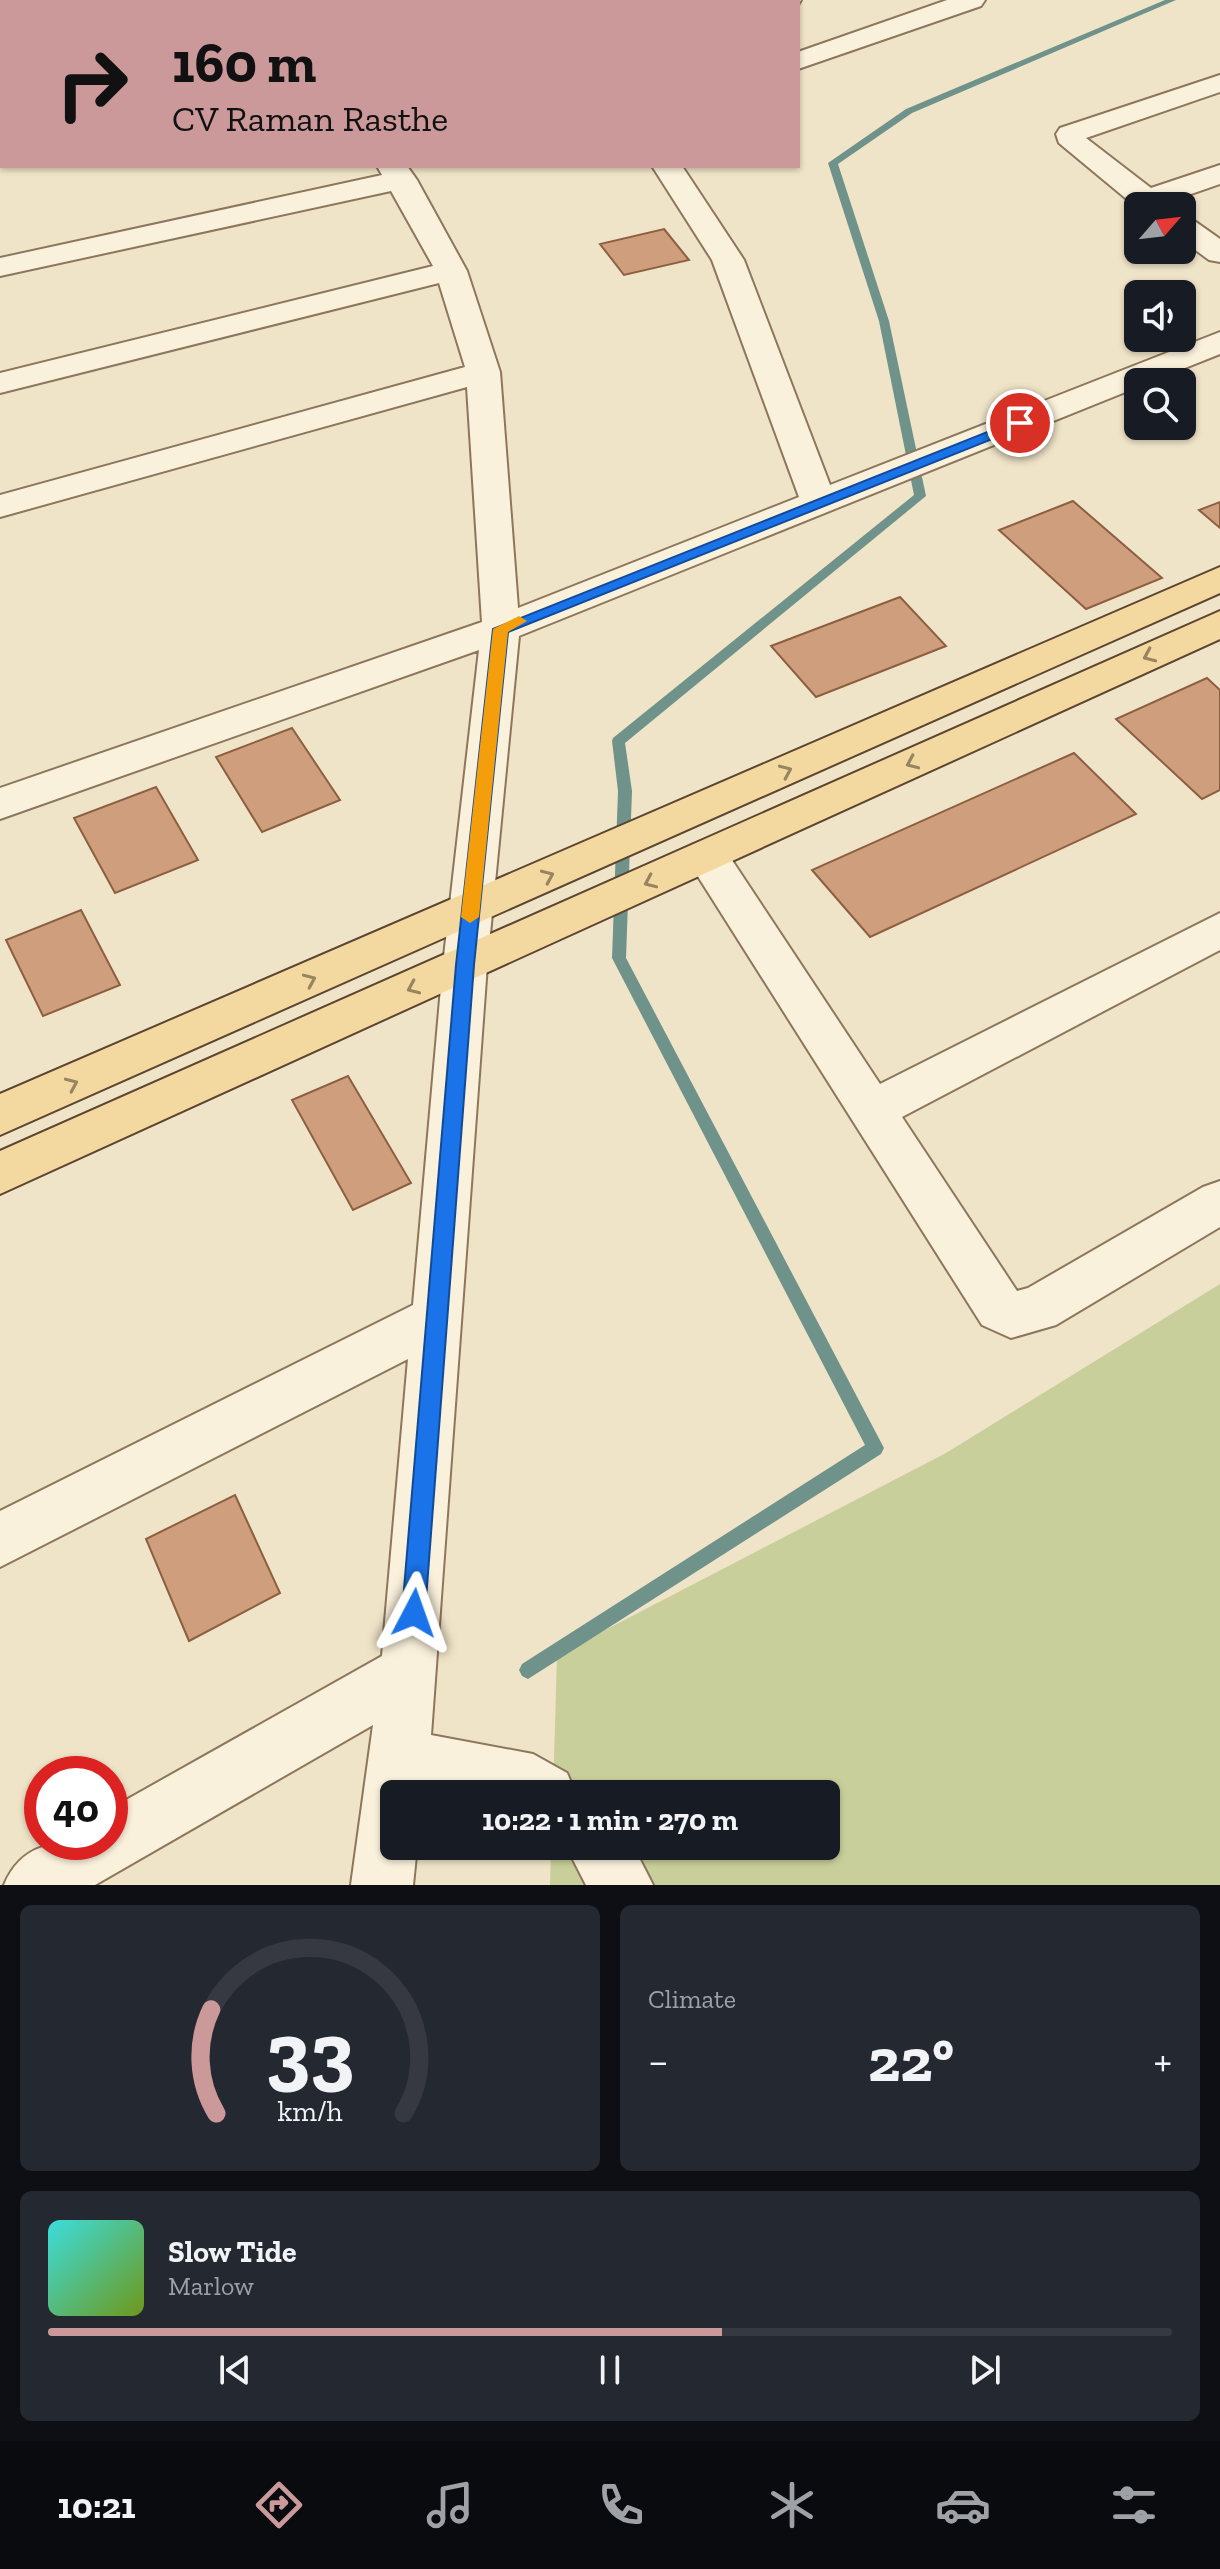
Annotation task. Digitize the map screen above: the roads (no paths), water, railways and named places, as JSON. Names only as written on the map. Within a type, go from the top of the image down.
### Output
[{"type":"main road","points":[[0,1115],[1220,579]]},
{"type":"main road","points":[[0,1173],[1220,624]]},
{"type":"street","points":[[800,60],[972,0]]},
{"type":"street","points":[[1136,192],[1073,143],[1070,134],[1220,83]]},
{"type":"street","points":[[668,168],[728,260],[819,504]]},
{"type":"street","points":[[0,267],[397,173],[451,271],[483,372],[501,629],[465,965],[409,1672],[382,1885]]},
{"type":"street","points":[[1177,192],[1220,174]]},
{"type":"street","points":[[1196,236],[1220,253]]},
{"type":"street","points":[[0,383],[451,271]]},
{"type":"street","points":[[0,804],[501,629],[1220,342]]},
{"type":"street","points":[[0,506],[483,372]]},
{"type":"street","points":[[707,856],[991,1301],[1011,1315],[1038,1309],[1220,1202]]},
{"type":"street","points":[[870,1111],[1220,930]]},
{"type":"street","points":[[0,1540],[435,1319]]},
{"type":"street","points":[[35,1885],[409,1672]]},
{"type":"street","points":[[398,1758],[512,1780]]},
{"type":"street","points":[[606,1860],[622,1885]]},
{"type":"waterway","points":[[528,1670],[875,1448],[619,958],[625,791],[618,741],[920,496],[884,321],[833,163],[909,111],[1172,0]]}]
